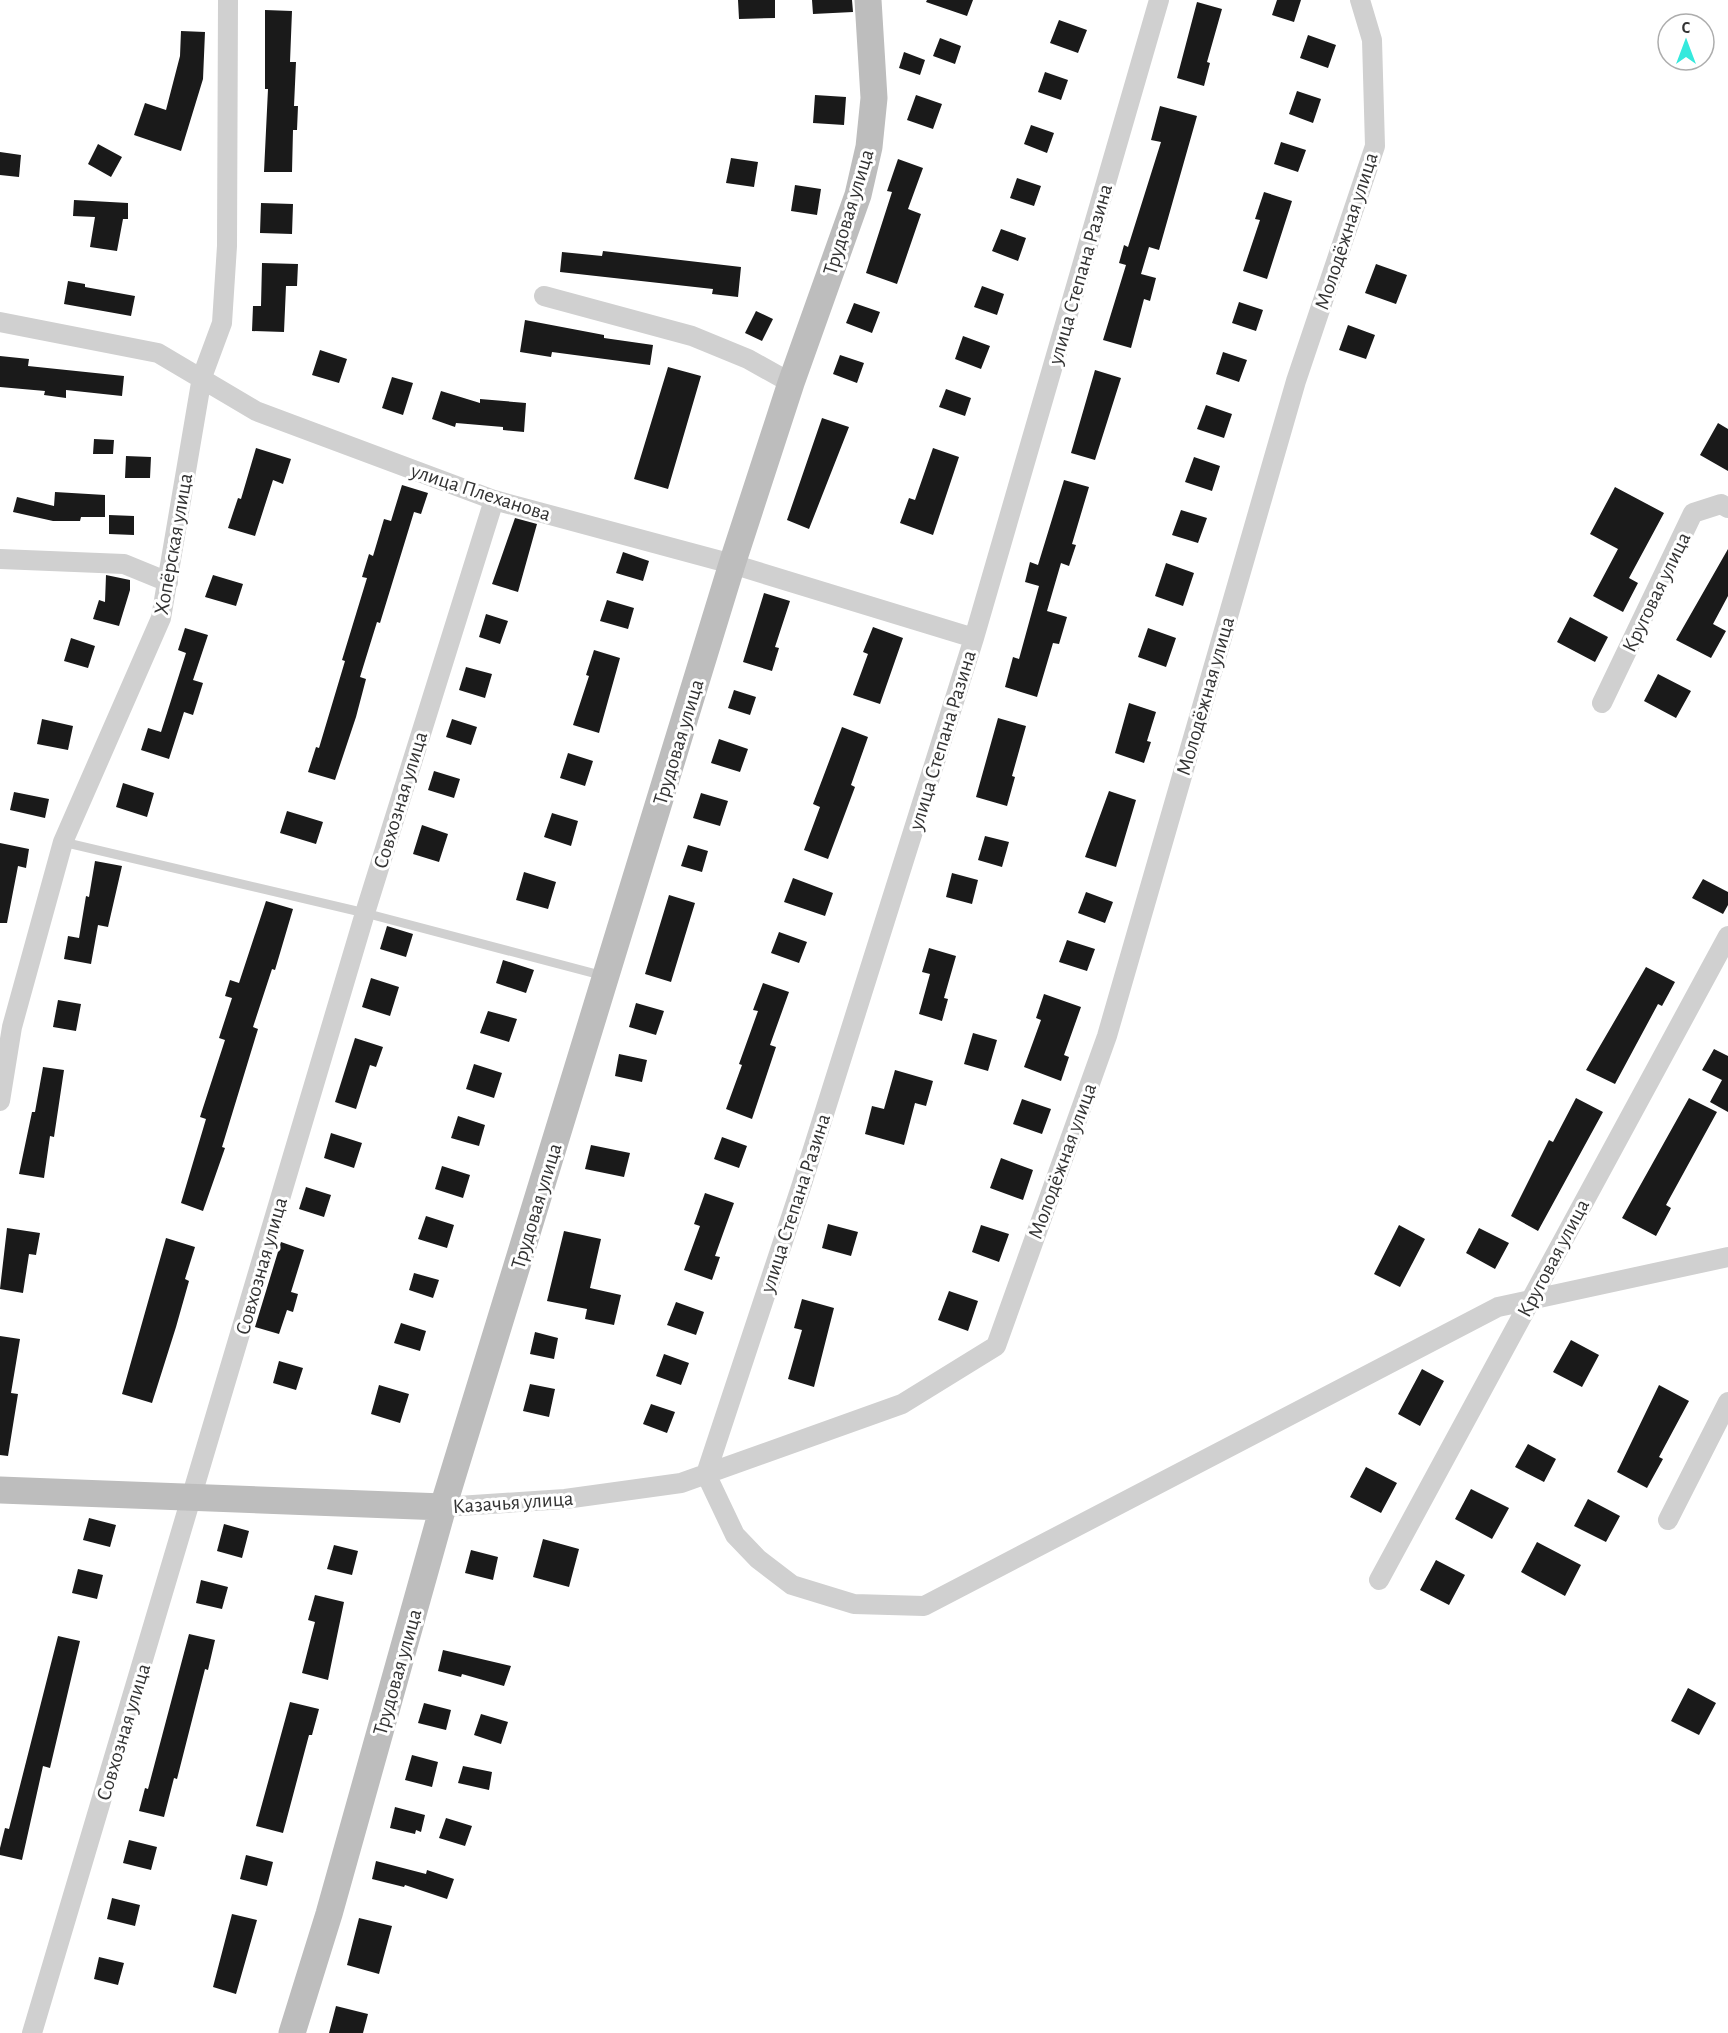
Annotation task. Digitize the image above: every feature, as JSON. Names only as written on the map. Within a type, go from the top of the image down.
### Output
[{"type":"street","name":"Хопёрская улица","points":[[0,1101],[6,1026],[63,842],[161,618],[202,377],[222,322],[227,246],[228,0]]},
{"type":"street","name":"Трудовая улица","points":[[292,2033],[329,1914],[443,1507],[732,564],[791,383],[858,195],[869,147],[874,98],[868,0]]},
{"type":"street","name":"улица Степана Разина","points":[[706,1474],[801,1187],[974,638],[1160,0]]},
{"type":"street","name":"Молодёжная улица","points":[[996,1346],[1107,1036],[1296,381],[1375,146],[1372,40],[1360,0]]},
{"type":"street","points":[[544,296],[692,336],[748,359],[791,383]]},
{"type":"street","name":"улица Плеханова","points":[[0,322],[158,353],[256,411],[494,500],[732,564],[974,638]]},
{"type":"street","name":"Совхозная улица","points":[[32,2033],[365,912],[494,500]]},
{"type":"street","name":"Круговая улица","points":[[1602,704],[1693,513],[1721,504],[1728,508]]},
{"type":"street","points":[[0,559],[123,564],[168,582]]},
{"type":"street","name":"Круговая улица","points":[[1379,1580],[1728,936]]},
{"type":"street","points":[[706,1474],[735,1535],[758,1559],[792,1585],[854,1604],[924,1606],[1498,1307],[1728,1257]]},
{"type":"street","name":"Казачья улица","points":[[0,1490],[443,1507],[564,1499],[681,1483],[902,1404],[996,1346]]},
{"type":"street","points":[[1668,1520],[1728,1402]]},
{"type":"lane","points":[[63,842],[365,912],[607,977]]},
{"type":"building","points":[[738,0],[775,0],[775,18],[739,19]]},
{"type":"building","points":[[812,0],[852,0],[853,12],[813,14]]},
{"type":"building","points":[[927,0],[973,0],[967,16],[926,2]]},
{"type":"building","points":[[1277,0],[1301,0],[1294,22],[1272,15]]},
{"type":"building","points":[[1197,2],[1222,9],[1207,62],[1210,63],[1204,86],[1177,78]]},
{"type":"building","points":[[265,10],[292,11],[290,62],[296,62],[294,106],[298,106],[297,130],[293,130],[292,172],[264,172],[268,89],[265,89]]},
{"type":"building","points":[[1059,20],[1087,30],[1078,53],[1050,43]]},
{"type":"building","points":[[181,31],[205,32],[203,79],[181,151],[134,135],[145,103],[166,110],[180,56]]},
{"type":"building","points":[[1308,35],[1336,45],[1328,68],[1300,58]]},
{"type":"building","points":[[940,38],[961,46],[955,64],[933,56]]},
{"type":"building","points":[[904,52],[925,60],[920,75],[899,68]]},
{"type":"building","points":[[1045,72],[1068,80],[1061,100],[1038,92]]},
{"type":"building","points":[[1297,91],[1321,99],[1313,123],[1289,114]]},
{"type":"building","points":[[815,95],[846,97],[844,125],[813,123]]},
{"type":"building","points":[[916,95],[942,104],[933,129],[907,120]]},
{"type":"building","points":[[1160,106],[1197,116],[1159,250],[1149,247],[1141,274],[1156,278],[1150,301],[1144,299],[1131,348],[1103,340],[1126,265],[1119,263],[1124,245],[1128,247],[1161,142],[1151,140]]},
{"type":"building","points":[[1031,125],[1054,133],[1047,153],[1024,144]]},
{"type":"building","points":[[1281,142],[1306,150],[1298,172],[1274,164]]},
{"type":"building","points":[[98,144],[122,157],[111,177],[88,164]]},
{"type":"building","points":[[0,152],[21,155],[19,177],[0,175]]},
{"type":"building","points":[[731,158],[758,162],[754,187],[726,183]]},
{"type":"building","points":[[898,159],[923,168],[908,209],[921,214],[897,284],[866,273],[892,192],[887,191]]},
{"type":"building","points":[[1017,178],[1041,186],[1034,206],[1010,198]]},
{"type":"building","points":[[795,185],[821,189],[817,215],[791,211]]},
{"type":"building","points":[[1264,192],[1292,201],[1267,279],[1243,271],[1260,220],[1255,219]]},
{"type":"building","points":[[74,200],[128,203],[128,219],[123,219],[117,251],[90,247],[95,217],[73,216]]},
{"type":"building","points":[[261,203],[293,204],[292,234],[260,233]]},
{"type":"building","points":[[1001,229],[1026,238],[1018,261],[992,251]]},
{"type":"building","points":[[603,251],[741,267],[738,297],[712,294],[713,289],[560,272],[562,252],[602,256]]},
{"type":"building","points":[[262,263],[298,264],[297,286],[286,286],[284,332],[252,331],[253,306],[261,306]]},
{"type":"building","points":[[1376,264],[1407,275],[1396,304],[1365,293]]},
{"type":"building","points":[[68,281],[85,284],[85,287],[135,296],[131,316],[64,304]]},
{"type":"building","points":[[982,286],[1004,294],[997,315],[974,307]]},
{"type":"building","points":[[1239,302],[1263,310],[1256,331],[1232,323]]},
{"type":"building","points":[[854,303],[880,312],[872,333],[846,323]]},
{"type":"building","points":[[756,311],[773,319],[762,341],[745,333]]},
{"type":"building","points":[[525,320],[604,335],[604,338],[653,345],[650,365],[552,352],[551,357],[520,352]]},
{"type":"building","points":[[1348,325],[1375,335],[1366,359],[1339,350]]},
{"type":"building","points":[[963,336],[990,346],[981,369],[955,359]]},
{"type":"building","points":[[320,350],[347,359],[339,383],[312,375]]},
{"type":"building","points":[[1223,352],[1247,360],[1239,382],[1216,374]]},
{"type":"building","points":[[840,355],[864,363],[857,383],[833,374]]},
{"type":"building","points":[[0,356],[29,359],[28,366],[124,376],[122,396],[66,390],[66,398],[44,395],[45,391],[0,387]]},
{"type":"building","points":[[668,367],[701,376],[668,489],[634,479]]},
{"type":"building","points":[[1095,370],[1121,378],[1095,460],[1071,453]]},
{"type":"building","points":[[392,377],[413,383],[403,415],[382,408]]},
{"type":"building","points":[[946,389],[971,398],[965,416],[939,407]]},
{"type":"building","points":[[441,391],[480,403],[480,399],[526,403],[524,432],[503,430],[503,427],[456,423],[455,427],[432,419]]},
{"type":"building","points":[[1206,405],[1232,414],[1224,438],[1197,429]]},
{"type":"building","points":[[822,418],[849,427],[809,529],[787,520]]},
{"type":"building","points":[[1718,423],[1728,429],[1728,471],[1700,455]]},
{"type":"building","points":[[94,439],[114,440],[113,454],[93,454]]},
{"type":"building","points":[[256,448],[291,459],[283,484],[273,480],[255,536],[228,528],[238,498],[241,499]]},
{"type":"building","points":[[933,448],[959,457],[933,535],[900,523],[909,498],[915,500]]},
{"type":"building","points":[[126,456],[151,457],[150,478],[125,478]]},
{"type":"building","points":[[1194,457],[1220,466],[1212,491],[1185,482]]},
{"type":"building","points":[[1064,480],[1089,487],[1072,544],[1076,545],[1069,566],[1061,563],[1047,611],[1067,617],[1059,644],[1053,643],[1037,697],[1005,687],[1013,657],[1019,659],[1039,586],[1025,582],[1030,562],[1038,565]]},
{"type":"building","points":[[402,485],[428,493],[421,514],[414,512],[380,623],[377,622],[360,677],[366,679],[356,717],[335,780],[308,772],[316,747],[319,748],[345,661],[342,660],[367,578],[362,577],[369,554],[373,556],[384,519],[391,521]]},
{"type":"building","points":[[1615,487],[1664,513],[1629,578],[1638,583],[1623,612],[1593,596],[1618,549],[1590,534]]},
{"type":"building","points":[[55,492],[105,495],[105,517],[81,517],[80,521],[53,521],[13,512],[17,497],[54,506]]},
{"type":"building","points":[[1181,510],[1207,518],[1198,543],[1172,535]]},
{"type":"building","points":[[109,515],[134,516],[134,535],[109,534]]},
{"type":"building","points":[[515,518],[537,524],[518,592],[492,584]]},
{"type":"building","points":[[1728,549],[1728,596],[1713,624],[1726,631],[1711,658],[1676,640]]},
{"type":"building","points":[[623,552],[649,561],[643,581],[616,573]]},
{"type":"building","points":[[1166,563],[1194,573],[1183,606],[1155,596]]},
{"type":"building","points":[[106,575],[130,580],[130,590],[119,626],[93,619],[99,600],[105,602]]},
{"type":"building","points":[[213,575],[243,584],[236,606],[205,597]]},
{"type":"building","points":[[764,593],[790,601],[775,647],[779,648],[772,671],[743,662]]},
{"type":"building","points":[[607,600],[634,608],[628,629],[600,621]]},
{"type":"building","points":[[486,614],[508,621],[500,644],[479,637]]},
{"type":"building","points":[[1570,617],[1608,637],[1595,662],[1557,642]]},
{"type":"building","points":[[873,627],[903,638],[880,704],[853,695],[868,654],[863,652]]},
{"type":"building","points":[[185,628],[208,635],[193,680],[203,683],[193,715],[184,712],[169,759],[141,750],[148,728],[161,732],[186,653],[178,650]]},
{"type":"building","points":[[1148,628],[1176,638],[1166,667],[1138,657]]},
{"type":"building","points":[[71,638],[95,646],[88,668],[64,661]]},
{"type":"building","points":[[594,650],[620,658],[599,733],[573,725],[589,676],[586,675]]},
{"type":"building","points":[[466,667],[492,674],[485,698],[459,690]]},
{"type":"building","points":[[1658,674],[1691,691],[1676,718],[1644,701]]},
{"type":"building","points":[[734,690],[756,697],[750,715],[728,708]]},
{"type":"building","points":[[1129,703],[1156,712],[1147,741],[1151,742],[1144,763],[1115,753]]},
{"type":"building","points":[[998,718],[1026,726],[1012,776],[1015,777],[1007,806],[976,797]]},
{"type":"building","points":[[42,719],[73,726],[68,750],[37,744]]},
{"type":"building","points":[[452,719],[477,727],[471,745],[446,737]]},
{"type":"building","points":[[842,727],[868,737],[851,785],[855,787],[828,859],[804,850],[820,807],[813,804]]},
{"type":"building","points":[[719,739],[748,749],[740,772],[711,763]]},
{"type":"building","points":[[568,753],[593,761],[585,786],[560,778]]},
{"type":"building","points":[[434,771],[460,779],[454,798],[428,790]]},
{"type":"building","points":[[123,783],[154,793],[147,817],[116,807]]},
{"type":"building","points":[[1109,791],[1136,800],[1116,867],[1085,857]]},
{"type":"building","points":[[14,792],[49,799],[45,818],[10,810]]},
{"type":"building","points":[[701,793],[728,801],[720,826],[693,818]]},
{"type":"building","points":[[287,811],[323,822],[316,844],[280,833]]},
{"type":"building","points":[[552,813],[578,821],[571,846],[544,837]]},
{"type":"building","points":[[422,825],[448,834],[439,862],[413,854]]},
{"type":"building","points":[[985,836],[1009,842],[1002,867],[978,860]]},
{"type":"building","points":[[0,843],[29,849],[26,868],[18,866],[7,923],[0,923]]},
{"type":"building","points":[[688,845],[708,851],[702,872],[681,866]]},
{"type":"building","points":[[95,861],[122,866],[108,927],[98,925],[91,964],[64,959],[68,936],[79,938]]},
{"type":"building","points":[[524,872],[556,882],[548,909],[516,900]]},
{"type":"building","points":[[952,873],[978,880],[972,904],[946,897]]},
{"type":"building","points":[[793,878],[833,893],[825,916],[784,902]]},
{"type":"building","points":[[1703,879],[1728,892],[1728,905],[1723,914],[1692,898]]},
{"type":"building","points":[[1086,892],[1113,902],[1105,923],[1078,913]]},
{"type":"building","points":[[669,895],[695,903],[671,982],[645,974]]},
{"type":"building","points":[[266,901],[293,909],[275,970],[272,969],[253,1027],[258,1029],[222,1147],[225,1148],[203,1211],[181,1203],[206,1119],[200,1117],[225,1040],[219,1038],[232,998],[225,996],[230,980],[239,983]]},
{"type":"building","points":[[387,926],[413,934],[406,957],[380,949]]},
{"type":"building","points":[[779,932],[807,942],[799,963],[771,953]]},
{"type":"building","points":[[1067,940],[1095,949],[1087,971],[1059,962]]},
{"type":"building","points":[[929,948],[956,956],[944,998],[948,999],[942,1021],[919,1014],[930,974],[922,972]]},
{"type":"building","points":[[503,960],[534,970],[526,993],[496,983]]},
{"type":"building","points":[[1646,967],[1675,982],[1662,1006],[1658,1004],[1615,1084],[1586,1070]]},
{"type":"building","points":[[371,978],[399,987],[390,1016],[362,1007]]},
{"type":"building","points":[[763,983],[789,992],[770,1045],[776,1047],[752,1119],[726,1109],[758,1011],[753,1010]]},
{"type":"building","points":[[1044,994],[1081,1007],[1064,1055],[1069,1057],[1061,1081],[1024,1067],[1041,1020],[1036,1018]]},
{"type":"building","points":[[58,1000],[81,1004],[76,1031],[53,1027]]},
{"type":"building","points":[[636,1003],[664,1011],[656,1035],[629,1027]]},
{"type":"building","points":[[488,1011],[517,1019],[509,1042],[480,1033]]},
{"type":"building","points":[[973,1033],[997,1040],[988,1071],[964,1064]]},
{"type":"building","points":[[355,1038],[383,1047],[376,1067],[370,1065],[356,1109],[335,1102]]},
{"type":"building","points":[[1714,1049],[1728,1056],[1728,1112],[1710,1102],[1722,1080],[1702,1070]]},
{"type":"building","points":[[619,1054],[647,1060],[642,1082],[615,1076]]},
{"type":"building","points":[[474,1064],[502,1073],[494,1098],[466,1089]]},
{"type":"building","points":[[43,1067],[64,1070],[54,1137],[50,1136],[44,1178],[19,1174],[32,1112],[35,1112]]},
{"type":"building","points":[[895,1070],[933,1081],[926,1106],[915,1103],[904,1145],[865,1134],[872,1106],[884,1109]]},
{"type":"building","points":[[1576,1098],[1603,1112],[1538,1231],[1511,1216],[1549,1140],[1553,1142]]},
{"type":"building","points":[[1689,1098],[1717,1112],[1666,1205],[1671,1208],[1656,1236],[1622,1218]]},
{"type":"building","points":[[1022,1099],[1051,1109],[1042,1134],[1013,1124]]},
{"type":"building","points":[[458,1116],[485,1125],[479,1146],[451,1138]]},
{"type":"building","points":[[331,1133],[362,1143],[354,1168],[324,1158]]},
{"type":"building","points":[[722,1137],[747,1146],[739,1168],[714,1159]]},
{"type":"building","points":[[591,1145],[630,1153],[624,1177],[585,1169]]},
{"type":"building","points":[[1001,1158],[1033,1170],[1023,1200],[990,1188]]},
{"type":"building","points":[[442,1166],[470,1175],[463,1198],[435,1189]]},
{"type":"building","points":[[306,1187],[331,1195],[324,1217],[299,1209]]},
{"type":"building","points":[[705,1193],[734,1203],[715,1256],[720,1257],[712,1280],[684,1270],[700,1226],[694,1224]]},
{"type":"building","points":[[426,1216],[454,1225],[447,1248],[418,1239]]},
{"type":"building","points":[[828,1224],[858,1232],[851,1256],[822,1248]]},
{"type":"building","points":[[981,1225],[1009,1234],[999,1262],[972,1252]]},
{"type":"building","points":[[1399,1225],[1425,1239],[1400,1287],[1374,1274]]},
{"type":"building","points":[[7,1228],[40,1233],[36,1255],[29,1254],[23,1293],[0,1289]]},
{"type":"building","points":[[1479,1228],[1509,1243],[1495,1269],[1466,1253]]},
{"type":"building","points":[[564,1231],[601,1239],[590,1288],[621,1295],[614,1325],[585,1319],[587,1309],[547,1301]]},
{"type":"building","points":[[166,1238],[195,1247],[185,1279],[189,1281],[152,1403],[122,1394]]},
{"type":"building","points":[[281,1242],[304,1250],[291,1292],[298,1294],[293,1312],[287,1310],[279,1334],[255,1327]]},
{"type":"building","points":[[414,1273],[439,1280],[433,1298],[409,1290]]},
{"type":"building","points":[[949,1291],[978,1301],[968,1331],[938,1320]]},
{"type":"building","points":[[802,1299],[834,1308],[814,1387],[788,1379],[802,1330],[794,1328]]},
{"type":"building","points":[[676,1302],[704,1312],[696,1335],[667,1325]]},
{"type":"building","points":[[401,1323],[426,1331],[420,1351],[394,1343]]},
{"type":"building","points":[[535,1332],[558,1338],[554,1359],[530,1354]]},
{"type":"building","points":[[0,1336],[20,1339],[11,1393],[18,1394],[8,1456],[0,1455]]},
{"type":"building","points":[[1571,1340],[1599,1355],[1582,1387],[1553,1372]]},
{"type":"building","points":[[664,1354],[689,1363],[681,1385],[656,1376]]},
{"type":"building","points":[[279,1361],[303,1368],[296,1390],[273,1383]]},
{"type":"building","points":[[1422,1369],[1444,1381],[1420,1426],[1398,1414]]},
{"type":"building","points":[[530,1384],[555,1389],[549,1417],[523,1411]]},
{"type":"building","points":[[379,1385],[409,1394],[400,1423],[371,1414]]},
{"type":"building","points":[[1659,1385],[1689,1401],[1659,1457],[1663,1459],[1647,1488],[1617,1472]]},
{"type":"building","points":[[651,1404],[675,1412],[667,1433],[643,1424]]},
{"type":"building","points":[[1528,1444],[1556,1459],[1544,1482],[1515,1467]]},
{"type":"building","points":[[1366,1467],[1397,1483],[1381,1513],[1350,1497]]},
{"type":"building","points":[[1471,1489],[1509,1508],[1492,1539],[1455,1519]]},
{"type":"building","points":[[1588,1499],[1620,1516],[1606,1542],[1574,1526]]},
{"type":"building","points":[[89,1518],[116,1525],[110,1547],[83,1540]]},
{"type":"building","points":[[224,1524],[249,1531],[242,1558],[217,1551]]},
{"type":"building","points":[[543,1539],[579,1549],[569,1587],[533,1577]]},
{"type":"building","points":[[1537,1542],[1581,1565],[1565,1596],[1521,1572]]},
{"type":"building","points":[[334,1545],[358,1551],[352,1575],[327,1569]]},
{"type":"building","points":[[471,1550],[498,1557],[493,1580],[465,1573]]},
{"type":"building","points":[[1436,1560],[1465,1575],[1449,1605],[1420,1590]]},
{"type":"building","points":[[78,1569],[103,1575],[97,1599],[72,1593]]},
{"type":"building","points":[[201,1580],[228,1587],[222,1609],[196,1603]]},
{"type":"building","points":[[315,1595],[344,1602],[328,1680],[302,1673],[315,1622],[308,1620]]},
{"type":"building","points":[[189,1634],[215,1640],[208,1670],[205,1669],[177,1779],[174,1778],[164,1817],[139,1811],[145,1788],[148,1789]]},
{"type":"building","points":[[58,1636],[80,1641],[50,1768],[43,1766],[22,1860],[0,1855],[0,1848],[5,1828],[9,1829]]},
{"type":"building","points":[[443,1650],[511,1666],[504,1686],[462,1674],[461,1677],[438,1671]]},
{"type":"building","points":[[1688,1688],[1716,1703],[1699,1735],[1671,1721]]},
{"type":"building","points":[[290,1702],[319,1709],[312,1735],[309,1735],[283,1833],[256,1826]]},
{"type":"building","points":[[424,1703],[451,1710],[446,1730],[418,1723]]},
{"type":"building","points":[[481,1714],[508,1722],[501,1744],[474,1735]]},
{"type":"building","points":[[412,1755],[438,1762],[432,1787],[405,1780]]},
{"type":"building","points":[[463,1766],[492,1772],[489,1790],[458,1783]]},
{"type":"building","points":[[395,1807],[425,1815],[421,1832],[416,1830],[415,1834],[390,1828]]},
{"type":"building","points":[[446,1818],[472,1826],[465,1846],[439,1838]]},
{"type":"building","points":[[129,1840],[157,1847],[151,1870],[123,1863]]},
{"type":"building","points":[[246,1855],[273,1862],[267,1886],[240,1879]]},
{"type":"building","points":[[376,1861],[426,1874],[427,1870],[454,1879],[447,1899],[405,1885],[404,1887],[372,1879]]},
{"type":"building","points":[[112,1898],[140,1905],[135,1926],[107,1919]]},
{"type":"building","points":[[232,1914],[257,1920],[236,1994],[213,1987]]},
{"type":"building","points":[[359,1918],[392,1926],[379,1974],[347,1965]]},
{"type":"building","points":[[99,1957],[124,1963],[118,1985],[94,1979]]},
{"type":"building","points":[[336,2006],[368,2014],[363,2033],[329,2033]]}]
